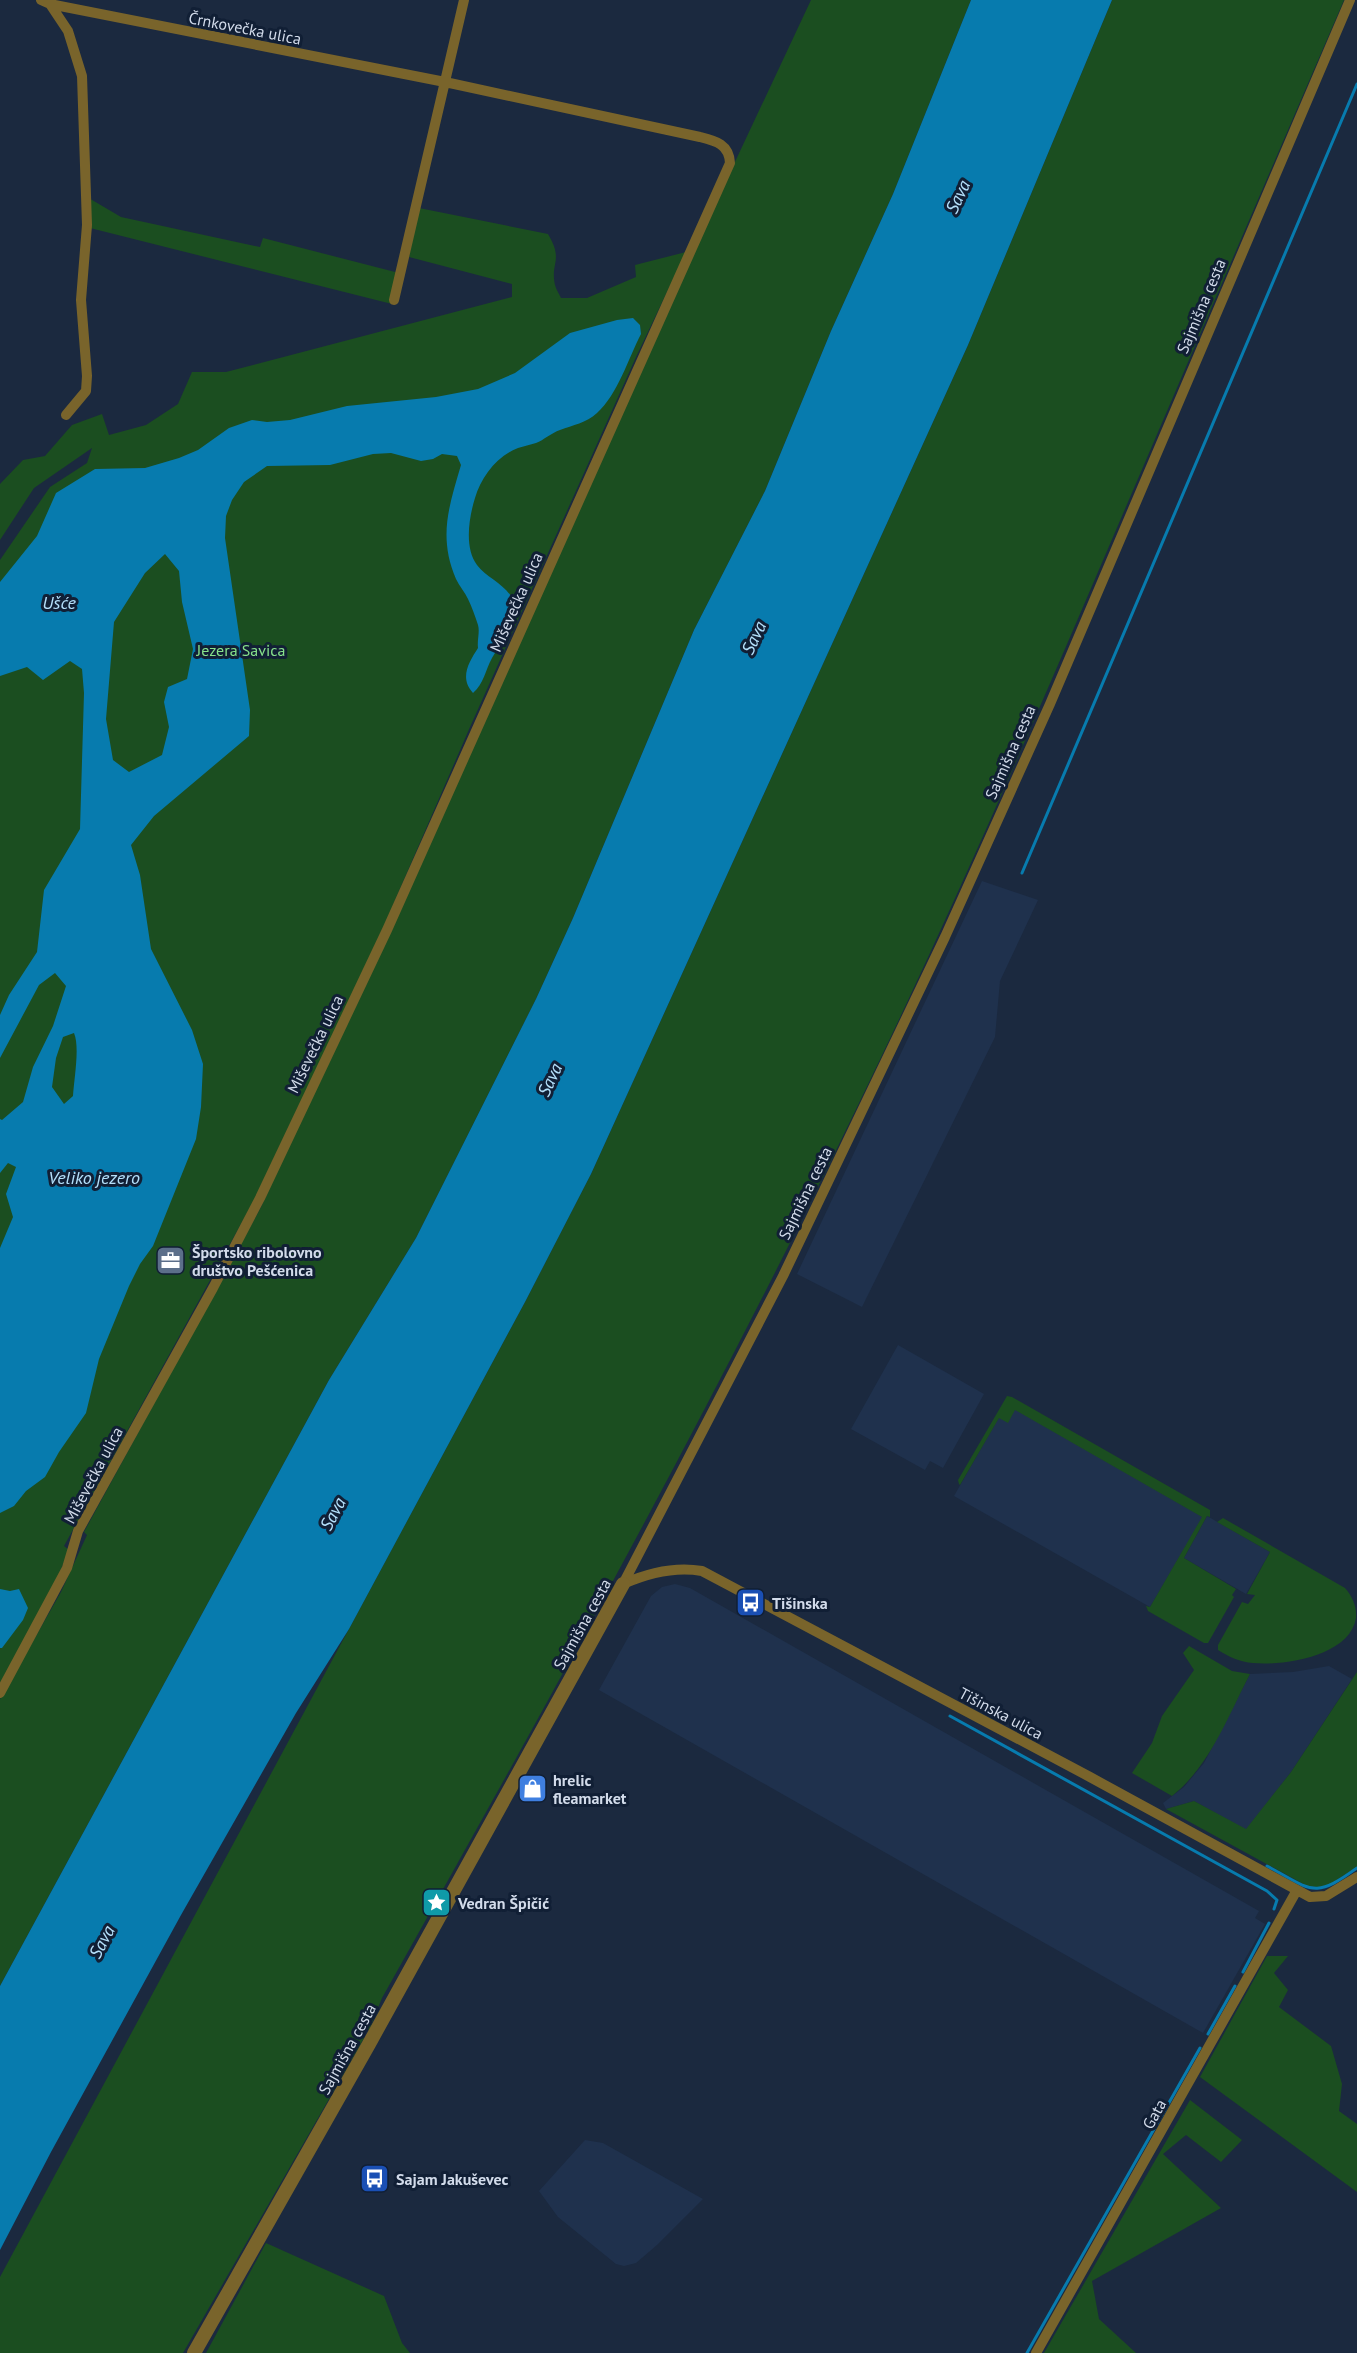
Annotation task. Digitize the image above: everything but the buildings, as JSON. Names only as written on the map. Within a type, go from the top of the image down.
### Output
[{"type":"street","points":[[394,300],[464,0]]},
{"type":"street","name":"Sajmišna cesta","points":[[194,2353],[391,2004],[623,1584],[783,1276],[940,947],[1050,704],[1350,0]]},
{"type":"street","points":[[45,2],[68,31],[82,76],[87,225],[81,300],[87,376],[86,391],[66,415]]},
{"type":"street","name":"Črnkovečka ulica","points":[[45,2],[444,82],[715,141],[728,150],[730,163]]},
{"type":"street","name":"Miševečka ulica","points":[[0,1693],[67,1568],[78,1531],[213,1288],[260,1198],[387,930],[730,163]]},
{"type":"street","name":"Tišinska ulica","points":[[623,1584],[640,1576],[670,1570],[685,1568],[702,1570],[1100,1782],[1310,1897],[1326,1896],[1357,1877]]},
{"type":"street","name":"Gata","points":[[1036,2353],[1297,1890]]},
{"type":"shaded area","points":[[982,881],[1038,900],[1000,981],[995,1037],[862,1307],[797,1274]]},
{"type":"shaded area","points":[[898,1345],[984,1394],[943,1468],[930,1461],[925,1470],[851,1429]]},
{"type":"shaded area","points":[[1015,1409],[1203,1517],[1150,1607],[954,1496],[999,1417]]},
{"type":"shaded area","points":[[1207,1516],[1270,1552],[1246,1594],[1184,1558]]},
{"type":"shaded area","points":[[675,1584],[690,1588],[1259,1911],[1255,1918],[1265,1924],[1203,2033],[599,1690],[651,1596],[662,1587]]},
{"type":"shaded area","points":[[1329,1666],[1352,1679],[1291,1772],[1246,1830],[1194,1801],[1166,1809],[1163,1803],[1184,1787],[1204,1763],[1250,1674],[1293,1672]]},
{"type":"shaded area","points":[[585,2140],[603,2143],[703,2199],[636,2263],[624,2266],[616,2264],[558,2217],[539,2191]]},
{"type":"green space","points":[[811,0],[971,0],[893,194],[831,331],[765,491],[694,630],[573,918],[536,999],[416,1238],[329,1380],[0,1986],[0,1699],[61,1592],[87,1535],[84,1532],[261,1207],[665,311]]},
{"type":"green space","points":[[1112,0],[1344,0],[1025,741],[859,1103],[746,1330],[628,1554],[382,1998],[369,2030],[362,2026],[358,2033],[364,2038],[183,2353],[0,2353],[0,2277],[525,1302],[591,1174],[968,345]]},
{"type":"green space","points":[[87,197],[121,217],[260,247],[263,238],[399,273],[392,304],[90,228]]},
{"type":"green space","name":"Jezera Savica","points":[[419,208],[548,234],[556,256],[555,287],[561,298],[587,298],[636,277],[635,265],[686,252],[636,357],[470,727],[383,928],[253,1202],[64,1546],[69,1550],[54,1586],[0,1684],[0,560],[50,487],[87,463],[92,448],[34,488],[0,540],[0,484],[23,460],[45,456],[72,425],[102,414],[109,435],[146,425],[178,404],[192,372],[226,372],[512,297],[512,284],[409,257]]},
{"type":"green space","points":[[1007,1396],[1210,1510],[1210,1517],[1207,1516],[1184,1558],[1236,1589],[1232,1595],[1234,1597],[1208,1643],[1204,1643],[1148,1611],[1146,1606],[1150,1607],[1202,1517],[1015,1410],[1008,1423],[999,1418],[959,1484],[958,1480]]},
{"type":"green space","points":[[1223,1518],[1345,1588],[1354,1602],[1356,1618],[1351,1631],[1342,1641],[1314,1656],[1281,1663],[1244,1662],[1218,1650],[1218,1645],[1242,1602],[1248,1604],[1255,1595],[1247,1594],[1270,1552],[1217,1522]]},
{"type":"green space","points":[[1189,1646],[1232,1671],[1250,1674],[1208,1755],[1185,1784],[1172,1796],[1132,1773],[1152,1743],[1162,1716],[1194,1670],[1183,1653]]},
{"type":"green space","points":[[1357,1672],[1357,1867],[1324,1888],[1307,1886],[1166,1809],[1194,1801],[1246,1829],[1291,1772]]},
{"type":"green space","points":[[1267,1956],[1288,1956],[1274,1973],[1288,1990],[1279,2007],[1331,2046],[1342,2084],[1339,2111],[1357,2124],[1357,2192],[1200,2077]]},
{"type":"green space","points":[[1190,2100],[1242,2140],[1221,2162],[1186,2135],[1163,2154],[1221,2208],[1092,2281],[1099,2319],[1136,2353],[1044,2353]]},
{"type":"green space","points":[[266,2243],[384,2296],[402,2343],[410,2353],[206,2353]]},
{"type":"water","name":"Sava","points":[[971,0],[1112,0],[968,345],[591,1174],[525,1302],[349,1629],[296,1713],[181,1915],[0,2250],[0,1986],[329,1380],[416,1238],[536,999],[573,918],[694,630],[765,491],[831,331],[893,194]]},
{"type":"water","points":[[633,318],[640,325],[641,334],[617,386],[604,405],[597,413],[584,421],[503,456],[491,468],[478,490],[470,523],[470,550],[477,565],[510,595],[514,601],[515,616],[480,685],[473,693],[466,676],[469,664],[478,648],[479,628],[467,596],[457,582],[451,564],[447,535],[449,508],[461,465],[457,456],[442,454],[433,459],[421,461],[391,453],[373,454],[330,465],[267,466],[244,482],[232,500],[226,516],[225,538],[250,710],[249,736],[154,816],[131,845],[140,875],[151,949],[192,1030],[203,1064],[201,1107],[196,1139],[153,1246],[140,1264],[129,1286],[99,1359],[86,1413],[45,1477],[26,1491],[14,1506],[0,1513],[0,1248],[13,1217],[6,1194],[16,1167],[8,1163],[0,1173],[0,1119],[2,1120],[23,1102],[33,1067],[53,1026],[66,986],[55,973],[39,985],[0,1058],[0,1015],[9,995],[37,952],[44,890],[80,829],[84,693],[82,669],[70,661],[43,680],[27,667],[0,676],[0,582],[37,536],[56,493],[95,469],[145,468],[179,458],[198,450],[229,428],[252,420],[267,422],[290,420],[347,406],[436,397],[478,389],[515,373],[570,333]],"holes":[[[165,554],[179,571],[182,602],[193,649],[187,679],[168,687],[164,702],[169,727],[162,755],[129,772],[113,760],[106,719],[114,622],[145,573]],[[74,1033],[77,1055],[73,1096],[64,1104],[52,1087],[56,1058],[63,1037]]]},
{"type":"water","points":[[0,1589],[10,1591],[19,1589],[28,1608],[23,1620],[2,1648],[0,1648]]},
{"type":"waterway","points":[[1022,873],[1357,84]]},
{"type":"waterway","points":[[950,1716],[1267,1891],[1277,1900],[1274,1909]]},
{"type":"waterway","points":[[1267,1866],[1312,1888],[1331,1885],[1357,1868]]},
{"type":"waterway","points":[[1243,1972],[1269,1923]]},
{"type":"waterway","points":[[1208,2034],[1235,1986]]},
{"type":"waterway","points":[[1027,2353],[1200,2048]]},
{"type":"place","name":"Športsko ribolovno društvo Pešćenica","points":[[171,1261]]},
{"type":"place","name":"Tišinska","points":[[751,1603]]},
{"type":"place","name":"hrelic fleamarket","points":[[532,1789]]},
{"type":"place","name":"Vedran Špičić","points":[[437,1903]]},
{"type":"place","name":"Sajam Jakuševec","points":[[375,2179]]},
{"type":"water label","name":"Ušće","points":[[59,603]]},
{"type":"water label","name":"Veliko jezero","points":[[94,1178]]}]
